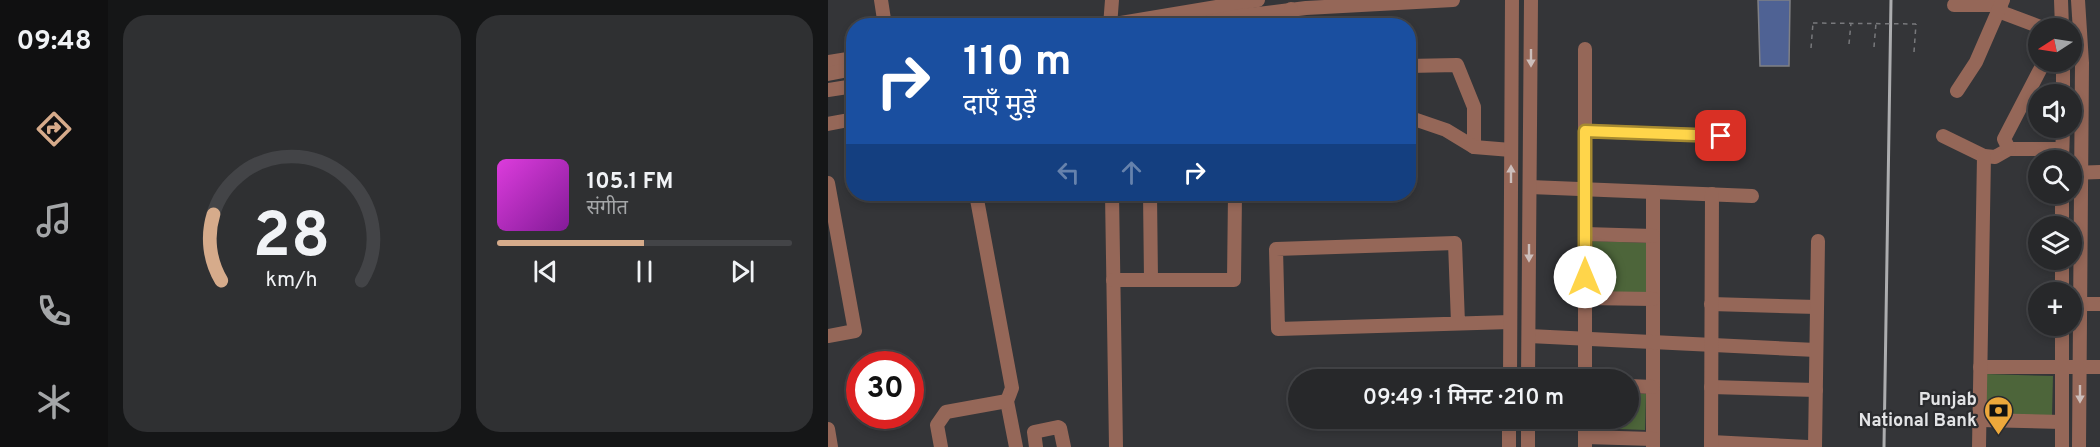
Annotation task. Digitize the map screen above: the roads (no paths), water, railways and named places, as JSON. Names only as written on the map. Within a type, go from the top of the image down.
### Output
[{"type":"street","points":[[881,0],[884,18]]},
{"type":"street","points":[[1109,18],[1112,0]]},
{"type":"street","points":[[1150,18],[1258,0]]},
{"type":"street","points":[[1259,18],[1291,9],[1453,0]]},
{"type":"street","points":[[1510,369],[1512,0]]},
{"type":"street","points":[[1528,369],[1531,0]]},
{"type":"street","points":[[2061,0],[2062,18]]},
{"type":"street","points":[[2077,150],[2082,63],[2078,0]]},
{"type":"street","points":[[1954,5],[2001,5],[2028,20]]},
{"type":"street","points":[[1957,91],[1976,62],[2001,5]]},
{"type":"street","points":[[1291,9],[1291,18]]},
{"type":"street","points":[[1585,49],[1585,369]]},
{"type":"street","points":[[828,62],[846,59]]},
{"type":"street","points":[[1416,66],[1456,65],[1474,107],[1474,147]]},
{"type":"street","points":[[828,74],[846,71]]},
{"type":"street","points":[[2009,149],[2004,139],[2039,72]]},
{"type":"street","points":[[828,90],[846,87]]},
{"type":"street","points":[[1416,120],[1446,130],[1474,147],[1511,150]]},
{"type":"street","points":[[828,124],[846,121]]},
{"type":"street","points":[[1585,131],[1721,136]]},
{"type":"street","points":[[1943,136],[1984,156],[1995,157],[2009,149],[2028,151]]},
{"type":"street","points":[[1979,447],[1984,156]]},
{"type":"street","points":[[2082,173],[2100,172]]},
{"type":"street","points":[[828,183],[855,331],[828,336]]},
{"type":"street","points":[[1530,187],[1752,196]]},
{"type":"street","points":[[1585,442],[1653,443],[1653,192]]},
{"type":"street","points":[[1712,194],[1711,445],[1808,447]]},
{"type":"street","points":[[977,201],[1012,388],[1007,401],[1016,447]]},
{"type":"street","points":[[1112,201],[1116,447]]},
{"type":"street","points":[[1150,201],[1151,280]]},
{"type":"street","points":[[1113,280],[1234,280],[1235,201]]},
{"type":"street","points":[[2077,204],[2079,282]]},
{"type":"street","points":[[1585,234],[1653,236]]},
{"type":"street","points":[[1815,447],[1818,240]]},
{"type":"street","points":[[1458,323],[1455,243],[1276,249],[1278,329],[1510,322]]},
{"type":"street","points":[[1585,298],[1653,299]]},
{"type":"street","points":[[1712,304],[1817,307]]},
{"type":"street","points":[[2082,304],[2100,304]]},
{"type":"street","points":[[1529,336],[1816,350]]},
{"type":"street","points":[[2062,336],[2062,447]]},
{"type":"street","points":[[2079,447],[2080,336]]},
{"type":"street","points":[[1980,367],[2100,367]]},
{"type":"street","points":[[1639,386],[1653,387]]},
{"type":"street","points":[[1711,387],[1816,390]]},
{"type":"street","points":[[941,447],[937,425],[946,412],[1007,401]]},
{"type":"street","points":[[1980,420],[2062,422]]},
{"type":"street","points":[[1036,447],[1035,430],[1058,427],[1064,447]]},
{"type":"street","points":[[828,429],[831,447]]},
{"type":"street","points":[[1509,429],[1509,447]]},
{"type":"street","points":[[1528,429],[1528,447]]},
{"type":"railway","points":[[1884,447],[1891,0]]},
{"type":"place","name":"Punjab National Bank","points":[[1998,436]]}]
